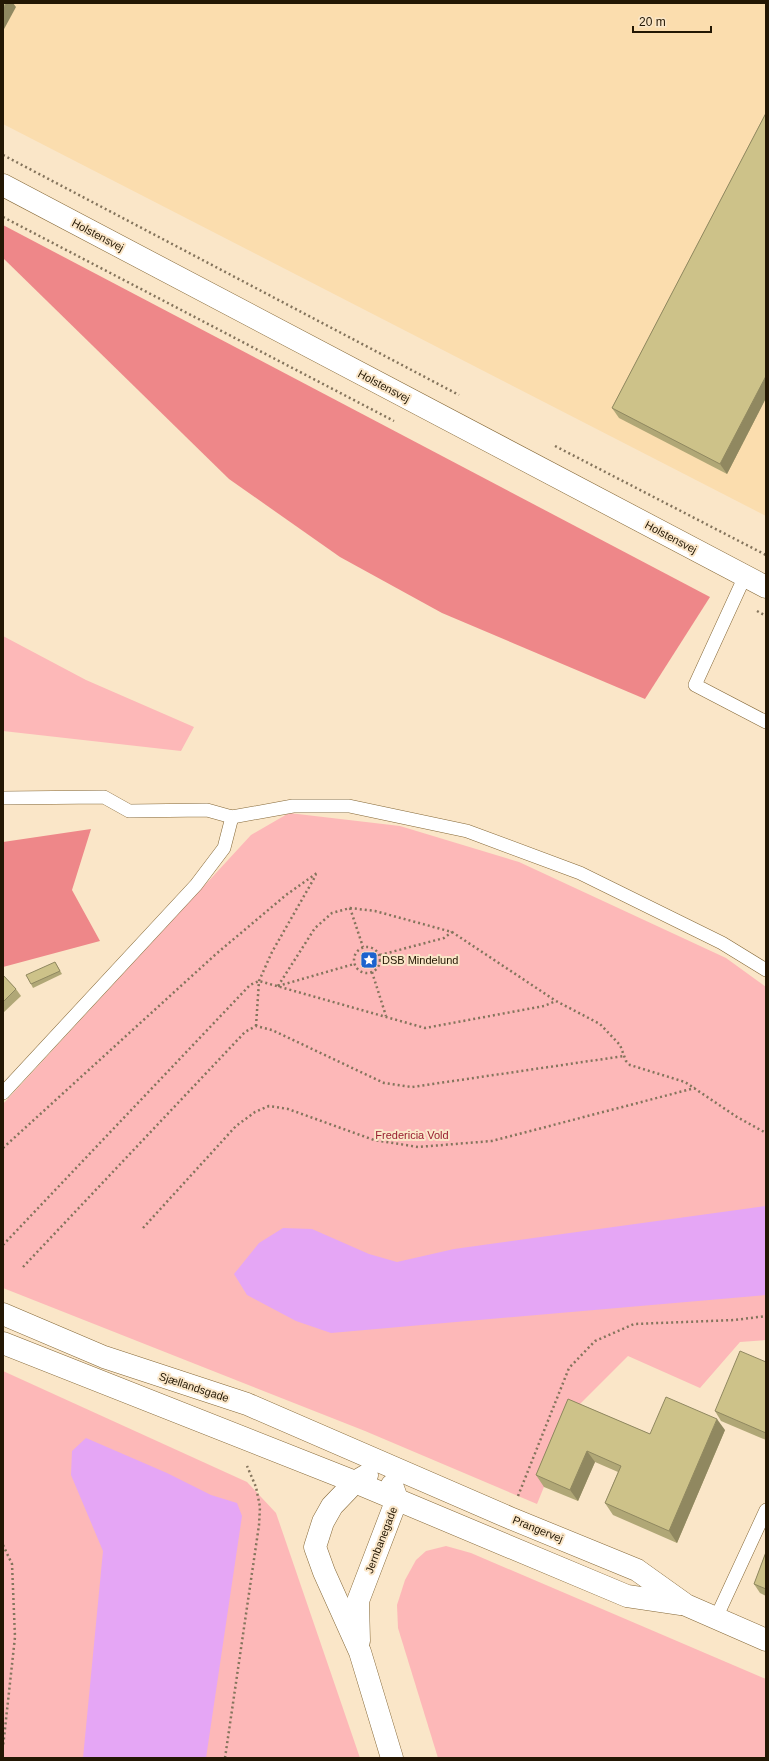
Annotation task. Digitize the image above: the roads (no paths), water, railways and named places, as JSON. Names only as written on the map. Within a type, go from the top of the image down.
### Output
[{"type":"street","name":"Holstensvej","points":[[3,186],[766,587]]},
{"type":"street","name":"Sjællandsgade","points":[[3,1314],[104,1358],[247,1404],[385,1463]]},
{"type":"street","points":[[3,1343],[355,1482]]},
{"type":"street","name":"Jernbanegade","points":[[360,1652],[358,1601],[397,1499],[385,1463],[355,1482],[332,1506],[323,1522],[315,1547],[324,1572],[360,1652],[392,1758]]},
{"type":"street","name":"Prangervej","points":[[385,1463],[510,1518],[637,1570],[686,1605],[766,1640]]},
{"type":"street","name":"Prangervej","points":[[355,1482],[628,1596],[686,1605]]},
{"type":"lane","points":[[745,576],[695,685],[766,722]]},
{"type":"lane","points":[[3,798],[104,797],[129,811],[207,810],[232,817],[293,806],[349,806],[467,831],[580,873],[722,943],[766,970]]},
{"type":"lane","points":[[3,1093],[196,885],[224,848],[232,817]]},
{"type":"lane","points":[[716,1618],[766,1510]]},
{"type":"place","name":"DSB Mindelund","points":[[369,960]]},
{"type":"park label","name":"Fredericia Vold","points":[[412,1135]]}]
